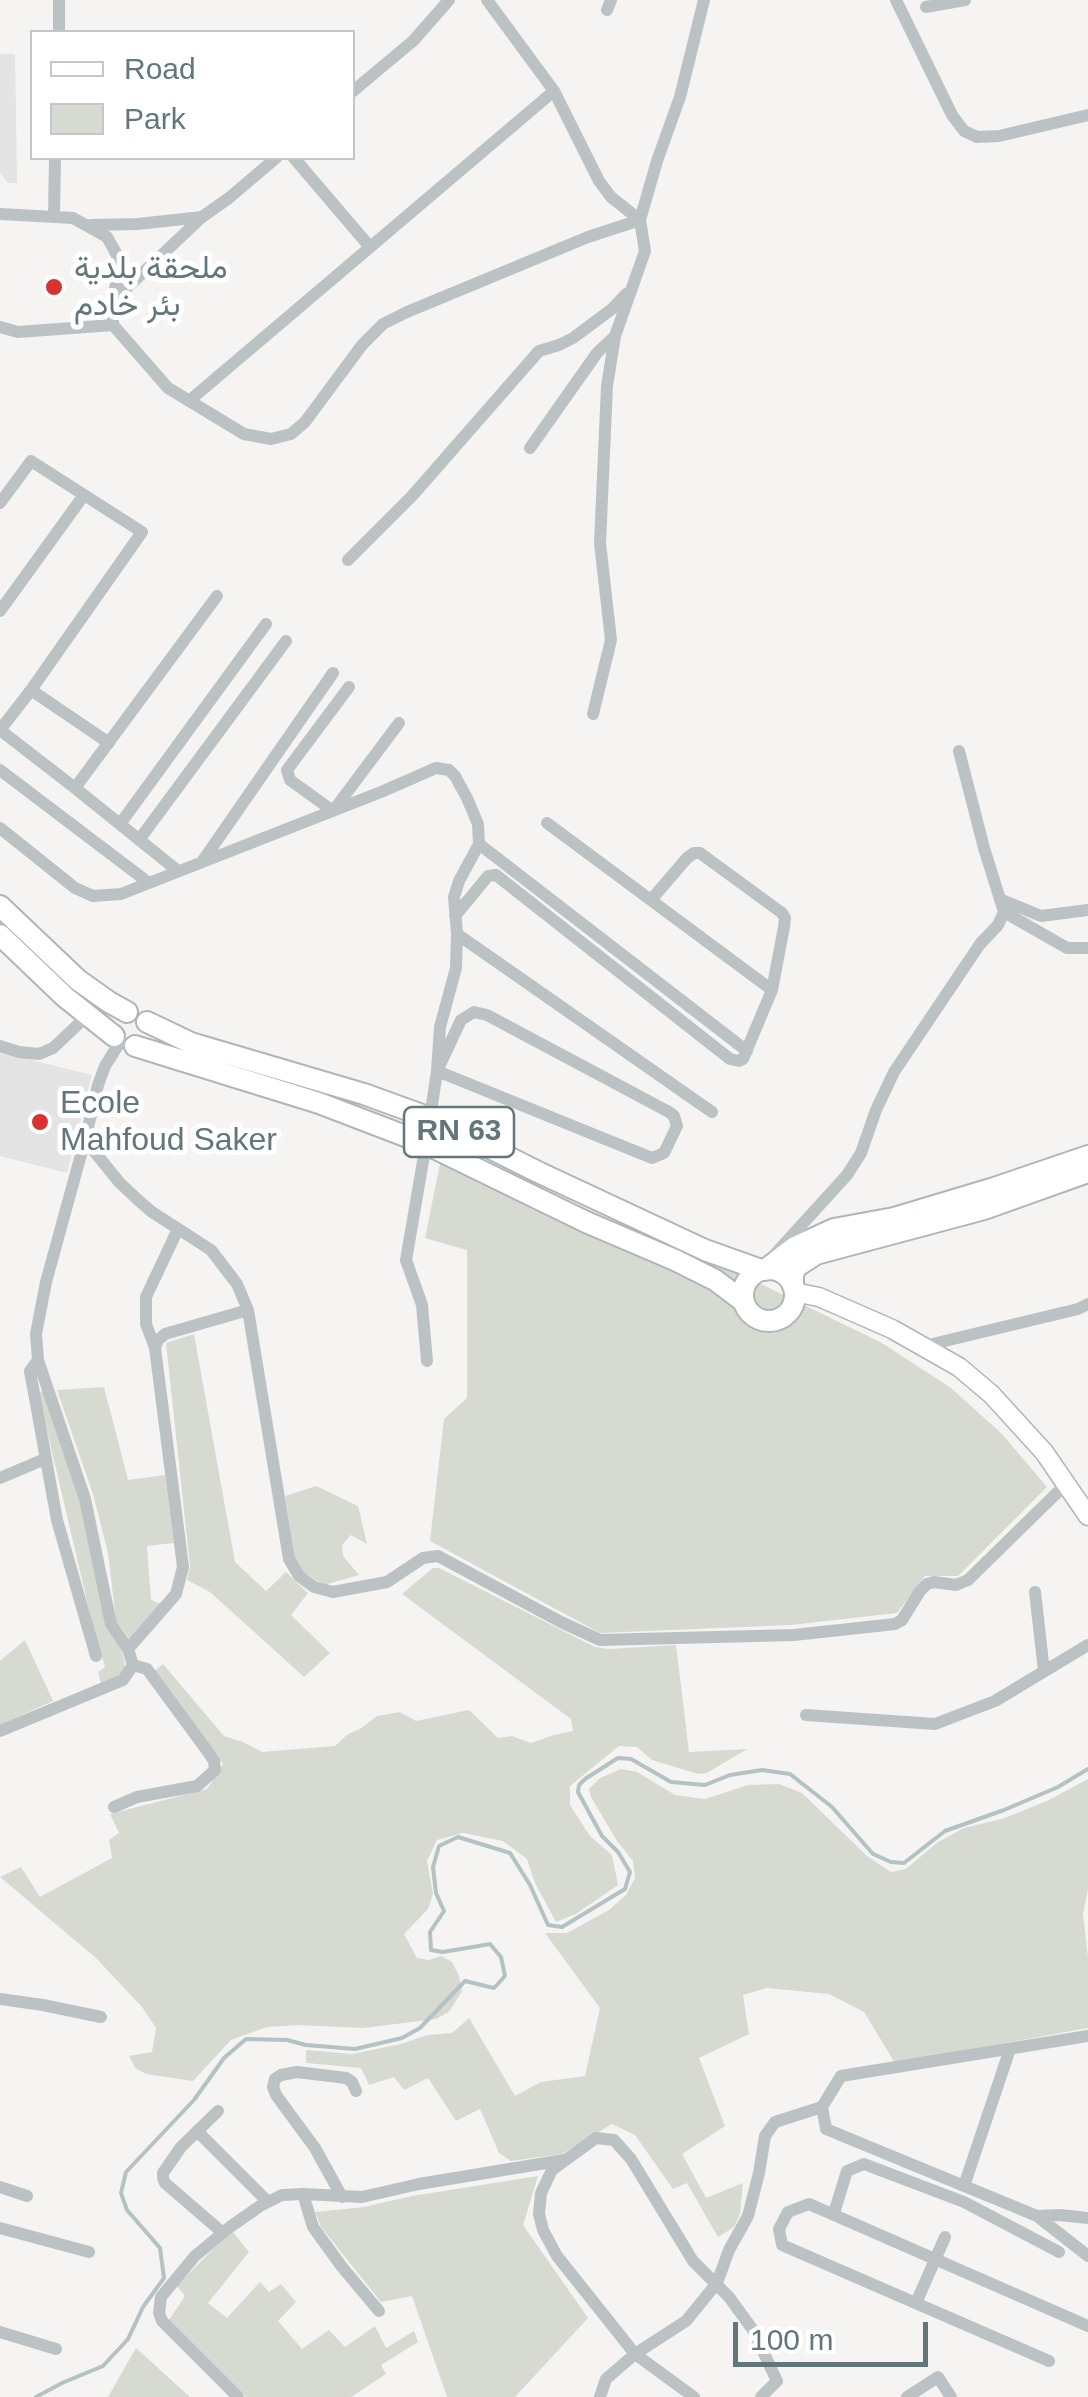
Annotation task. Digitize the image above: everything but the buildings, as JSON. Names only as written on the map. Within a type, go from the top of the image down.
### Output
[{"type":"highway","name":"RN 63","points":[[0,906],[94,993],[137,1017],[191,1043],[364,1094],[430,1118],[705,1250],[782,1273],[794,1289],[790,1309],[776,1320],[759,1320],[743,1301],[715,1280],[426,1144],[319,1103],[123,1041],[87,1016],[0,935]]},
{"type":"highway","points":[[137,1017],[146,1036],[123,1041],[116,1021],[137,1017]]},
{"type":"highway","points":[[743,1301],[747,1281],[795,1247],[834,1229],[894,1218],[1088,1156]]},
{"type":"highway","points":[[794,1289],[796,1267],[816,1254],[984,1209],[1088,1172]]},
{"type":"main road","name":"RN 63","points":[[794,1289],[924,1346],[958,1367],[991,1394],[1044,1452],[1088,1516]]},
{"type":"street","points":[[59,30],[60,0]]},
{"type":"street","points":[[355,89],[412,41],[449,0]]},
{"type":"street","points":[[487,0],[554,91],[599,181],[640,220]]},
{"type":"street","points":[[593,714],[611,640],[600,543],[606,404],[615,336],[644,250],[640,220],[680,97],[704,0]]},
{"type":"street","points":[[896,0],[952,115],[964,131],[977,137],[998,136],[1088,115]]},
{"type":"street","points":[[926,7],[965,0]]},
{"type":"street","points":[[189,402],[554,91]]},
{"type":"street","points":[[54,217],[56,160]]},
{"type":"street","points":[[114,301],[202,217],[274,160]]},
{"type":"street","points":[[296,160],[370,247]]},
{"type":"street","points":[[0,214],[74,218],[107,237],[117,254],[112,325],[168,388],[244,434],[271,439],[291,434],[305,422],[362,345],[383,324],[588,237],[640,220]]},
{"type":"street","points":[[89,225],[202,217]]},
{"type":"street","points":[[348,560],[412,496],[538,351],[572,338],[632,289]]},
{"type":"street","points":[[0,327],[18,332],[112,325]]},
{"type":"street","points":[[530,448],[597,353],[615,336]]},
{"type":"street","points":[[0,503],[31,460],[142,532],[0,730],[178,871]]},
{"type":"street","points":[[0,611],[84,495]]},
{"type":"street","points":[[76,788],[218,596]]},
{"type":"street","points":[[120,824],[266,624]]},
{"type":"street","points":[[138,840],[286,641]]},
{"type":"street","points":[[202,862],[333,672]]},
{"type":"street","points":[[333,811],[290,780],[287,770],[349,686]]},
{"type":"street","points":[[31,690],[109,743]]},
{"type":"street","points":[[333,811],[398,723]]},
{"type":"street","points":[[763,1270],[847,1175],[861,1154],[894,1072],[980,944],[998,925],[1003,906],[959,750]]},
{"type":"street","points":[[0,828],[75,888],[93,896],[121,894],[436,768],[455,776],[478,824],[479,844],[454,898],[456,968],[440,1027],[430,1118]]},
{"type":"street","points":[[0,770],[148,883]]},
{"type":"street","points":[[548,823],[772,990]]},
{"type":"street","points":[[479,844],[747,1052]]},
{"type":"street","points":[[456,916],[488,876],[496,876],[730,1059],[742,1060],[772,990],[784,918],[775,906],[705,856],[694,853],[651,900]]},
{"type":"street","points":[[1003,906],[1041,916],[1088,910]]},
{"type":"street","points":[[1003,906],[1067,948],[1088,948]]},
{"type":"street","points":[[457,934],[712,1112]]},
{"type":"street","points":[[481,1012],[669,1112],[677,1126],[664,1153],[652,1158],[437,1071],[461,1020],[466,1014],[481,1012]]},
{"type":"street","points":[[0,1046],[39,1054],[53,1048],[87,1016]]},
{"type":"street","points":[[123,1041],[105,1066],[98,1085],[36,1334],[38,1360],[86,1499],[111,1624],[128,1648],[133,1665]]},
{"type":"street","points":[[85,1140],[119,1182],[138,1200],[211,1250],[237,1284],[248,1310],[289,1559],[298,1576],[314,1588],[333,1592],[387,1582],[423,1558],[433,1556],[443,1557],[600,1640],[794,1635],[895,1624],[927,1584],[956,1585],[968,1580],[1066,1484]]},
{"type":"street","points":[[426,1144],[406,1260],[422,1305],[427,1361]]},
{"type":"street","points":[[128,1648],[176,1594],[182,1567],[155,1348],[146,1324],[146,1297],[178,1229]]},
{"type":"street","points":[[924,1346],[1083,1306],[1088,1322]]},
{"type":"street","points":[[155,1348],[165,1334],[248,1310]]},
{"type":"street","points":[[38,1360],[30,1371],[56,1520],[96,1656]]},
{"type":"street","points":[[0,1478],[45,1459]]},
{"type":"street","points":[[1035,1592],[1044,1671]]},
{"type":"street","points":[[806,1715],[935,1724],[995,1701],[1088,1646]]},
{"type":"street","points":[[0,1731],[123,1680],[133,1665]]},
{"type":"street","points":[[114,1807],[137,1796],[198,1786],[215,1770],[208,1752],[147,1669],[133,1665]]},
{"type":"street","points":[[0,1999],[101,2017]]},
{"type":"street","points":[[600,2397],[606,2379],[635,2354],[686,2321],[716,2284],[728,2250],[748,2216],[765,2136],[775,2122],[822,2107],[842,2076],[1088,2036]]},
{"type":"street","points":[[964,2186],[1010,2049]]},
{"type":"street","points":[[342,2197],[315,2148],[273,2087],[281,2075],[298,2072],[346,2078],[356,2092]]},
{"type":"street","points":[[822,2107],[826,2129],[1038,2216],[1088,2256]]},
{"type":"street","points":[[218,2111],[181,2146],[163,2178],[223,2233]]},
{"type":"street","points":[[196,2131],[268,2202]]},
{"type":"street","points":[[694,2397],[635,2354],[557,2256],[543,2230],[539,2214],[542,2193],[552,2170],[596,2138],[614,2140],[631,2159],[693,2261],[753,2330],[778,2381],[761,2397]]},
{"type":"street","points":[[834,2213],[848,2170],[864,2164],[874,2148]]},
{"type":"street","points":[[238,2397],[162,2321],[160,2312],[161,2297],[195,2256],[223,2233],[282,2196],[362,2197],[566,2160]]},
{"type":"street","points":[[864,2164],[964,2202],[1060,2252]]},
{"type":"street","points":[[0,2187],[27,2196]]},
{"type":"street","points":[[302,2194],[313,2227],[328,2250],[379,2310]]},
{"type":"street","points":[[1050,2361],[782,2245],[778,2229],[788,2212],[809,2204],[1088,2326]]},
{"type":"street","points":[[1038,2216],[1088,2218]]},
{"type":"street","points":[[0,2228],[89,2252]]},
{"type":"street","points":[[916,2303],[945,2237]]},
{"type":"street","points":[[0,2332],[56,2350]]},
{"type":"street","points":[[907,2397],[938,2377],[951,2397]]},
{"type":"shaded area","points":[[0,54],[15,54],[17,183],[8,183],[0,173]]},
{"type":"shaded area","name":"Ecole Mahfoud Saker","points":[[0,1052],[92,1075],[67,1173],[0,1156]]},
{"type":"green space","points":[[442,1154],[552,1194],[759,1283],[882,1343],[951,1388],[1002,1434],[1047,1487],[958,1576],[925,1576],[897,1613],[791,1625],[600,1633],[430,1541],[444,1419],[467,1398],[467,1250],[425,1238]]},
{"type":"green space","points":[[194,1334],[235,1562],[266,1591],[286,1572],[308,1593],[291,1615],[330,1653],[304,1677],[210,1592],[187,1580],[190,1566],[166,1343]]},
{"type":"green space","points":[[104,1387],[128,1480],[165,1475],[174,1543],[147,1546],[151,1600],[161,1604],[130,1640],[116,1621],[108,1553],[93,1494],[57,1390]]},
{"type":"green space","points":[[44,1391],[79,1497],[124,1659],[125,1669],[101,1684],[98,1672],[105,1667],[38,1392]]},
{"type":"green space","points":[[316,1486],[358,1506],[367,1544],[351,1535],[342,1545],[343,1556],[359,1575],[324,1585],[301,1571],[295,1561],[285,1496]]},
{"type":"green space","points":[[433,1568],[595,1647],[676,1645],[689,1752],[747,1749],[707,1773],[698,1774],[652,1760],[637,1747],[619,1746],[570,1786],[570,1805],[590,1836],[612,1855],[618,1885],[576,1914],[556,1922],[527,1859],[503,1841],[463,1833],[437,1840],[427,1861],[433,1894],[428,1909],[404,1934],[417,1958],[441,1956],[452,1962],[459,1976],[462,1991],[449,2012],[436,2019],[363,2028],[267,2027],[231,2040],[193,2081],[146,2074],[135,2068],[129,2056],[152,2052],[156,2028],[142,2007],[96,1958],[0,1877],[21,1867],[40,1897],[112,1858],[109,1840],[119,1833],[110,1814],[207,1789],[223,1764],[152,1673],[163,1664],[224,1736],[262,1752],[335,1746],[377,1716],[400,1712],[416,1721],[469,1710],[498,1738],[512,1736],[531,1743],[573,1731],[571,1719],[402,1594]]},
{"type":"green space","points":[[25,1640],[53,1701],[0,1725],[0,1661]]},
{"type":"green space","points":[[621,1769],[637,1772],[675,1795],[705,1799],[748,1785],[779,1784],[802,1793],[867,1856],[891,1872],[906,1869],[938,1842],[964,1828],[1005,1818],[1088,1779],[1088,1890],[1083,1914],[1088,1957],[1088,2028],[895,2063],[864,2012],[829,1994],[767,1988],[743,1995],[749,2034],[699,2058],[725,2126],[682,2154],[706,2198],[743,2183],[740,2214],[734,2227],[718,2237],[687,2183],[673,2189],[635,2135],[612,2124],[562,2154],[511,2161],[499,2153],[480,2109],[456,2121],[428,2078],[404,2090],[394,2077],[369,2085],[361,2068],[306,2063],[306,2050],[352,2054],[427,2035],[452,2033],[469,2018],[515,2096],[541,2082],[585,2076],[600,2008],[545,1933],[567,1933],[609,1910],[626,1895],[635,1878],[633,1861],[617,1841],[589,1789],[600,1778]]},
{"type":"green space","points":[[538,2176],[523,2225],[588,2318],[515,2397],[447,2397],[412,2296],[381,2302],[321,2227],[315,2212]]},
{"type":"green space","points":[[233,2232],[249,2252],[208,2303],[227,2318],[260,2282],[269,2292],[281,2284],[296,2302],[278,2321],[302,2349],[329,2330],[345,2347],[375,2326],[386,2348],[414,2331],[418,2342],[381,2365],[386,2374],[351,2397],[246,2397],[169,2320],[185,2296],[177,2286]]},
{"type":"green space","points":[[136,2348],[190,2397],[108,2397]]},
{"type":"waterway","points":[[36,2397],[103,2366],[128,2339],[143,2307],[164,2278],[160,2248],[127,2210],[121,2193],[126,2172],[194,2100],[224,2058],[246,2039],[355,2049],[402,2038],[420,2028],[465,1981],[494,1988],[505,1976],[501,1957],[490,1944],[443,1952],[431,1950],[430,1932],[444,1911],[436,1893],[433,1867],[439,1846],[458,1837],[510,1853],[548,1925],[562,1927],[625,1889],[630,1872],[602,1836],[578,1792],[585,1779],[618,1758],[631,1759],[671,1782],[705,1785],[730,1775],[762,1770],[790,1774],[832,1807],[873,1854],[904,1863],[945,1831],[1058,1787],[1088,1769]]},
{"type":"place","name":"ملحقة بلدية بئر خادم","points":[[54,287]]},
{"type":"place","name":"Ecole Mahfoud Saker","points":[[40,1122]]}]
